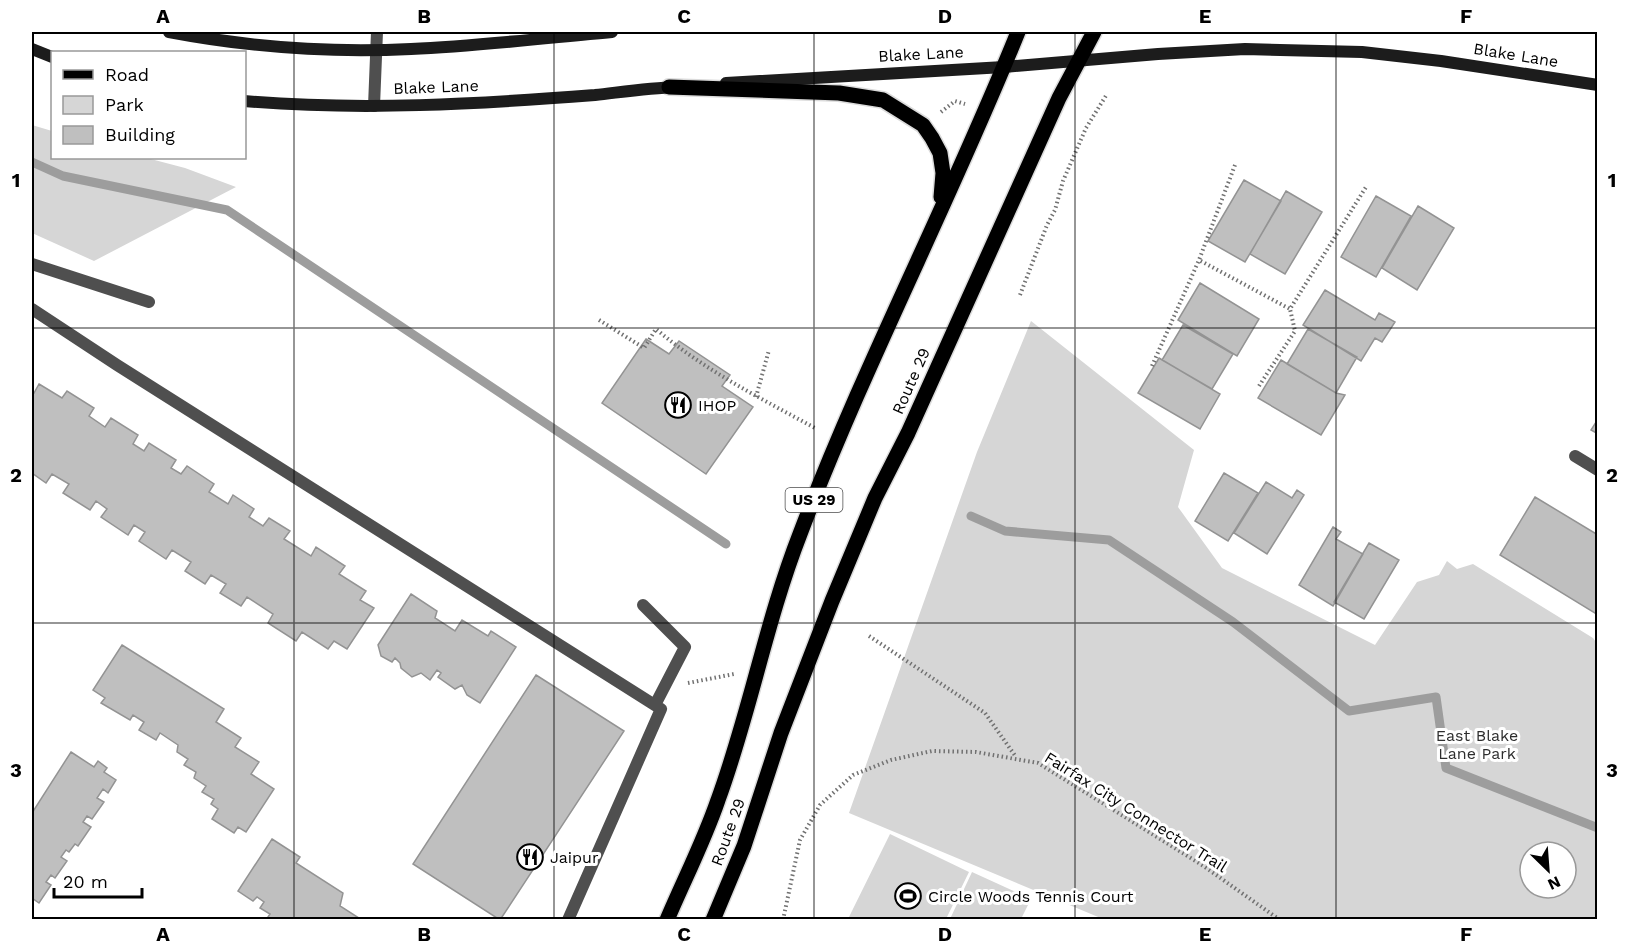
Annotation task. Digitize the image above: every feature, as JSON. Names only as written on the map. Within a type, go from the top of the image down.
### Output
[{"type":"main road","points":[[169,32],[310,49],[410,49],[612,32]]},
{"type":"main road","name":"Route 29","points":[[667,920],[718,801],[746,714],[776,598],[800,533],[990,102],[1018,32]]},
{"type":"main road","name":"Route 29","points":[[713,920],[744,846],[781,733],[875,498],[908,433],[1030,159],[1094,32]]},
{"type":"main road","points":[[32,49],[51,57]]},
{"type":"main road","name":"Blake Lane","points":[[246,100],[291,105],[374,106],[583,95],[669,87],[1004,67],[1245,49],[1362,52],[1442,61],[1598,85]]},
{"type":"main road","points":[[669,87],[839,93],[883,100],[923,125],[940,153],[943,173],[940,211]]},
{"type":"street","points":[[374,106],[377,32]]},
{"type":"street","points":[[32,264],[149,302]]},
{"type":"street","points":[[32,309],[661,710],[568,920]]},
{"type":"street","points":[[1575,456],[1598,470]]},
{"type":"street","points":[[644,605],[684,647],[655,705]]},
{"type":"path","points":[[934,117],[955,101],[958,92]]},
{"type":"path","points":[[1020,295],[1055,210],[1062,181],[1086,128],[1107,94]]},
{"type":"path","points":[[955,101],[969,105]]},
{"type":"path","points":[[1152,366],[1199,260],[1235,165]]},
{"type":"path","points":[[1259,386],[1295,331],[1290,309],[1366,187]]},
{"type":"path","points":[[1199,260],[1290,309]]},
{"type":"path","points":[[599,320],[644,348],[656,329],[709,369],[815,428]]},
{"type":"path","points":[[756,397],[769,350]]},
{"type":"path","points":[[869,636],[986,713],[1017,758]]},
{"type":"path","points":[[690,684],[737,673]]},
{"type":"path","name":"Fairfax City Connector Trail","points":[[783,920],[800,840],[820,805],[853,775],[891,760],[932,751],[976,752],[1038,763],[1202,865],[1280,920]]},
{"type":"green space","points":[[32,125],[51,131],[51,159],[151,159],[185,168],[236,187],[94,261],[32,233]]},
{"type":"green space","name":"East Blake Lane Park","points":[[1031,321],[1194,450],[1178,507],[1222,568],[1375,645],[1417,582],[1439,575],[1447,561],[1457,569],[1473,564],[1593,638],[1598,645],[1597,919],[1103,919],[849,813],[977,452]]},
{"type":"green space","name":"Circle Woods Tennis Court","points":[[890,834],[969,872],[946,919],[848,919]]},
{"type":"green space","points":[[972,872],[1031,899],[1021,919],[950,919]]},
{"type":"building","points":[[1244,180],[1281,201],[1245,262],[1208,241]]},
{"type":"building","points":[[1286,191],[1322,212],[1285,274],[1250,254]]},
{"type":"building","points":[[1376,196],[1411,216],[1376,277],[1341,257]]},
{"type":"building","points":[[1418,206],[1454,228],[1417,290],[1382,268]]},
{"type":"building","points":[[1200,283],[1259,319],[1237,356],[1178,320]]},
{"type":"building","points":[[1325,290],[1375,320],[1379,313],[1395,322],[1382,342],[1375,338],[1361,361],[1303,325]]},
{"type":"building","points":[[1183,325],[1233,354],[1212,389],[1162,360]]},
{"type":"building","points":[[1308,329],[1357,357],[1336,393],[1287,364]]},
{"type":"building","name":"IHOP","points":[[646,339],[669,354],[679,341],[730,375],[722,386],[753,407],[706,474],[602,403]]},
{"type":"building","points":[[1159,358],[1220,394],[1200,429],[1138,393]]},
{"type":"building","points":[[1281,360],[1336,393],[1345,395],[1321,435],[1258,398]]},
{"type":"building","points":[[39,384],[62,398],[67,391],[94,408],[89,416],[105,427],[111,418],[138,435],[133,444],[144,451],[149,443],[176,460],[171,468],[181,474],[187,466],[214,484],[209,492],[228,504],[233,495],[254,509],[249,517],[263,526],[269,518],[290,531],[284,539],[311,556],[316,547],[345,566],[339,574],[366,591],[360,600],[374,608],[347,649],[334,641],[328,649],[302,632],[296,641],[268,623],[273,614],[247,597],[241,606],[220,593],[226,584],[211,575],[205,584],[185,571],[191,562],[172,550],[166,559],[139,541],[145,532],[134,525],[128,535],[101,517],[107,509],[96,501],[90,510],[63,493],[69,484],[52,474],[46,483],[32,473],[32,392],[34,393]]},
{"type":"building","points":[[1598,419],[1598,434],[1591,430]]},
{"type":"building","points":[[1224,473],[1258,493],[1228,541],[1195,521]]},
{"type":"building","points":[[1266,482],[1292,498],[1297,490],[1304,495],[1267,554],[1234,533]]},
{"type":"building","points":[[1535,497],[1598,535],[1598,615],[1500,555]]},
{"type":"building","points":[[1333,527],[1341,532],[1336,539],[1363,554],[1333,606],[1299,585]]},
{"type":"building","points":[[1369,543],[1399,560],[1364,619],[1334,602]]},
{"type":"building","points":[[411,594],[437,611],[435,618],[455,631],[462,620],[488,636],[491,631],[516,647],[480,703],[467,695],[462,685],[455,689],[438,677],[441,673],[437,670],[430,680],[421,673],[412,677],[401,668],[395,658],[392,662],[381,656],[378,645]]},
{"type":"building","points":[[122,645],[224,709],[216,722],[241,738],[235,747],[259,762],[251,774],[274,789],[246,832],[238,827],[234,833],[212,819],[218,809],[211,804],[214,799],[202,792],[206,786],[194,778],[196,772],[184,765],[188,759],[177,752],[178,745],[160,733],[156,740],[139,730],[144,722],[133,715],[130,720],[101,703],[105,698],[93,690]]},
{"type":"building","points":[[536,675],[624,731],[500,920],[413,864]]},
{"type":"building","points":[[71,752],[94,767],[98,761],[107,768],[104,772],[116,780],[108,793],[103,789],[97,798],[104,802],[92,819],[87,816],[83,822],[91,827],[78,846],[75,844],[61,857],[67,861],[55,878],[51,875],[46,882],[51,885],[39,903],[32,898],[32,813]]},
{"type":"building","points":[[272,839],[300,857],[296,863],[343,893],[340,906],[362,920],[266,920],[270,914],[260,908],[264,902],[257,897],[253,901],[238,891]]},
{"type":"waterway","points":[[32,162],[63,176],[227,210],[726,544]]},
{"type":"waterway","points":[[971,516],[1005,531],[1109,540],[1233,622],[1349,711],[1436,697],[1446,768],[1598,828]]},
{"type":"place","name":"IHOP","points":[[678,405]]},
{"type":"place","name":"Jaipur","points":[[530,857]]},
{"type":"place","name":"Circle Woods Tennis Court","points":[[908,896]]}]
